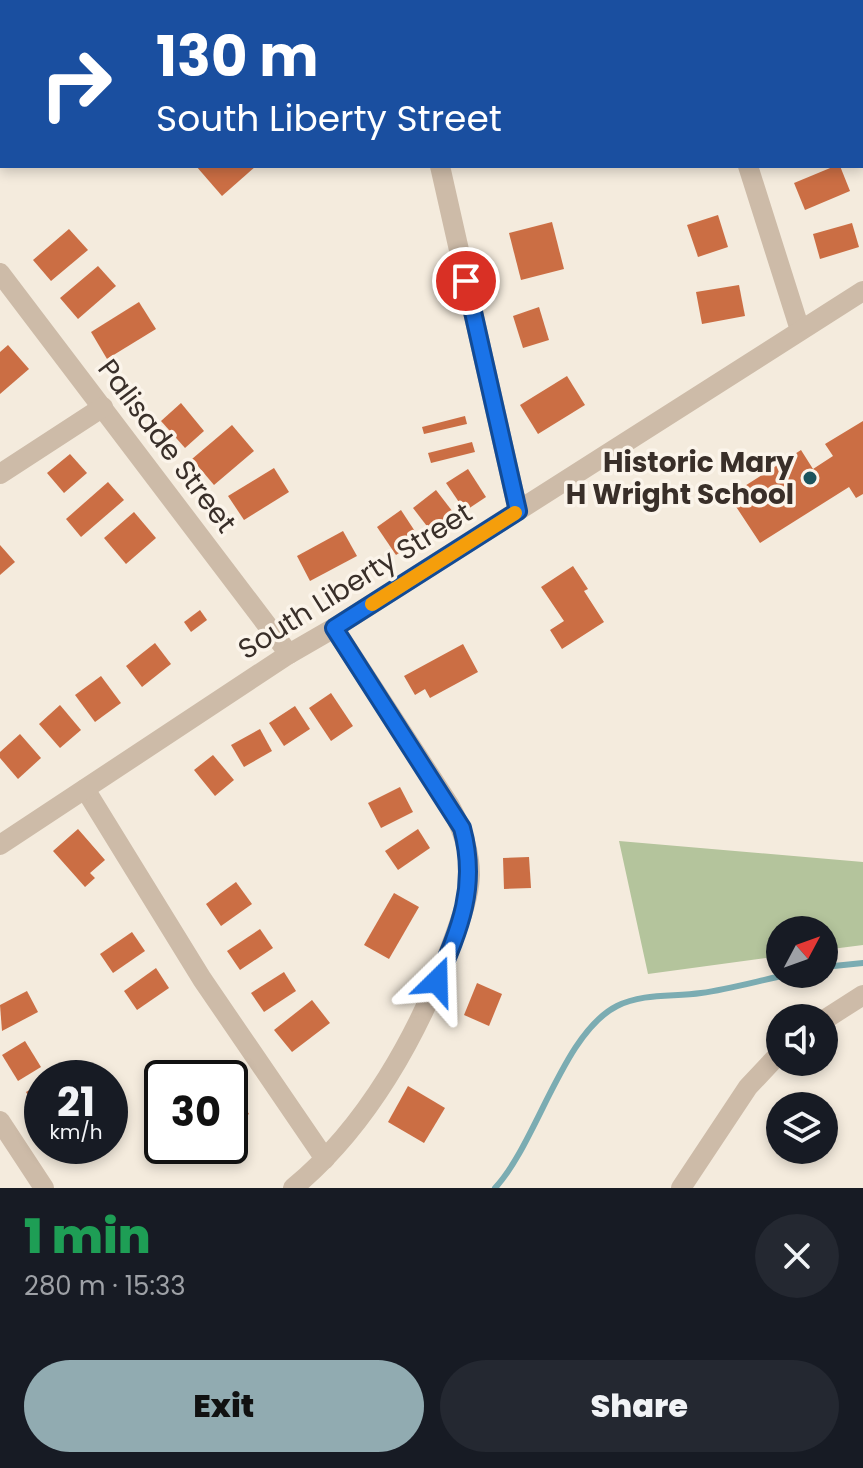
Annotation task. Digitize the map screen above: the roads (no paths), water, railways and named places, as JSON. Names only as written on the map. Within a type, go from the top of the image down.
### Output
[{"type":"street","points":[[440,168],[518,511]]},
{"type":"street","points":[[749,168],[800,330]]},
{"type":"street","name":"Palisade Street","points":[[0,273],[289,654]]},
{"type":"street","name":"South Liberty Street","points":[[0,845],[289,654],[863,291]]},
{"type":"street","points":[[0,474],[103,407]]},
{"type":"street","points":[[293,1188],[325,1159],[368,1105],[401,1053],[430,996],[456,934],[470,877],[465,840],[450,806],[334,628]]},
{"type":"street","points":[[85,789],[202,979],[325,1159]]},
{"type":"street","points":[[838,1011],[863,995]]},
{"type":"street","points":[[681,1188],[748,1087],[766,1068]]},
{"type":"street","points":[[0,1121],[44,1188]]},
{"type":"waterway","points":[[838,966],[863,963]]},
{"type":"waterway","points":[[495,1188],[524,1144],[566,1064],[598,1020],[617,1006],[637,999],[712,991],[766,979]]},
{"type":"place","name":"Historic Mary H Wright School","points":[[810,478]]}]
